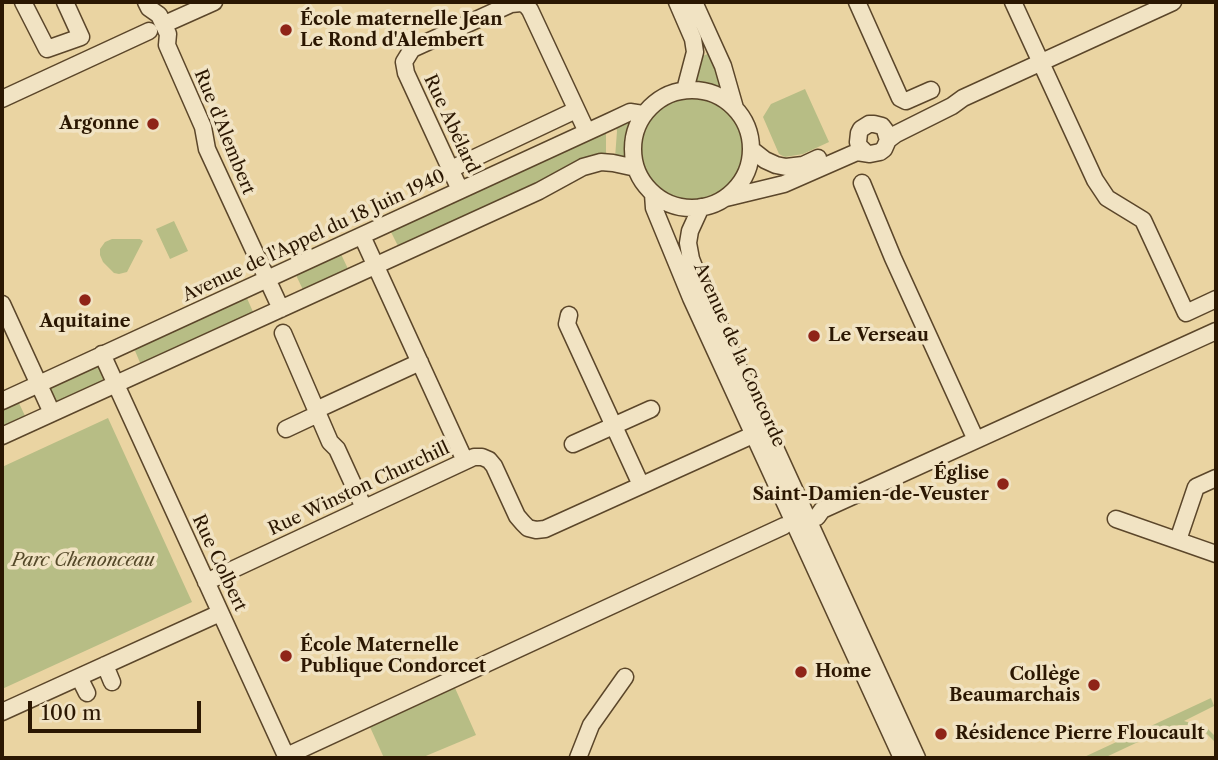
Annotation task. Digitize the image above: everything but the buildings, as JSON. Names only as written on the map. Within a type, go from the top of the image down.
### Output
[{"type":"street","points":[[23,2],[47,49],[81,37],[65,2]]},
{"type":"street","points":[[167,23],[214,2]]},
{"type":"street","points":[[677,2],[693,39],[695,52],[685,90]]},
{"type":"street","points":[[694,2],[723,66],[735,108]]},
{"type":"street","points":[[856,2],[900,98],[906,101],[931,90]]},
{"type":"street","points":[[1013,2],[1094,180],[1107,198],[1143,220],[1186,313],[1216,299]]},
{"type":"street","points":[[723,199],[743,180],[749,164],[750,138],[745,122],[735,108],[721,97],[704,90],[685,90],[669,94],[655,102],[643,114],[635,130],[632,148],[636,168],[653,194],[664,201],[688,208],[701,207],[784,184],[857,152],[861,145],[861,129],[865,126],[874,124],[885,133],[895,134],[952,106],[963,97],[1173,2]]},
{"type":"street","name":"Rue Abélard","points":[[460,190],[406,73],[404,62],[412,49],[511,4],[521,3],[530,10],[587,132]]},
{"type":"street","name":"Rue d'Alembert","points":[[148,5],[159,15],[168,34],[167,46],[203,127],[207,149],[281,309]]},
{"type":"street","points":[[2,99],[149,32]]},
{"type":"street","points":[[451,169],[576,110]]},
{"type":"street","name":"Avenue de l'Appel du 18 Juin 1940","points":[[2,401],[630,112],[643,114]]},
{"type":"street","points":[[861,145],[870,154],[880,152],[884,149],[885,133]]},
{"type":"street","points":[[751,149],[776,166],[795,167],[836,150],[861,145]]},
{"type":"street","points":[[2,436],[539,191],[594,163],[613,163],[636,168]]},
{"type":"street","points":[[862,183],[976,440]]},
{"type":"street","name":"Avenue de la Concorde","points":[[653,194],[654,208],[691,298],[760,432],[917,758]]},
{"type":"street","name":"Avenue de la Concorde","points":[[701,207],[690,231],[688,243],[691,259],[760,432],[902,758]]},
{"type":"street","points":[[362,236],[465,461]]},
{"type":"street","points":[[2,304],[52,413]]},
{"type":"street","points":[[569,315],[567,324],[642,485]]},
{"type":"street","points":[[817,517],[822,510],[1216,331]]},
{"type":"street","points":[[283,333],[330,442],[337,449],[364,508]]},
{"type":"street","name":"Rue Colbert","points":[[102,354],[220,612],[290,756]]},
{"type":"street","points":[[286,429],[420,362]]},
{"type":"street","points":[[573,444],[651,409]]},
{"type":"street","name":"Rue Winston Churchill","points":[[206,582],[474,457],[489,460],[517,516],[528,528],[536,530],[545,529],[760,432]]},
{"type":"street","points":[[1178,540],[1196,487],[1216,478]]},
{"type":"street","points":[[1116,519],[1216,554]]},
{"type":"street","points":[[290,756],[785,526]]},
{"type":"street","points":[[2,712],[220,612]]},
{"type":"street","points":[[105,665],[112,682]]},
{"type":"street","points":[[79,677],[87,694]]},
{"type":"street","points":[[578,758],[591,725],[625,677]]},
{"type":"green space","points":[[710,53],[724,89],[694,83],[700,57]]},
{"type":"green space","points":[[805,89],[829,142],[803,154],[785,157],[779,154],[763,117],[771,104]]},
{"type":"green space","points":[[691,97],[711,101],[734,120],[739,129],[743,149],[739,169],[720,192],[711,197],[691,201],[671,197],[648,178],[643,169],[639,149],[643,129],[662,106],[671,101]]},
{"type":"green space","points":[[631,120],[625,157],[615,158],[615,124]]},
{"type":"green space","points":[[606,128],[606,156],[585,160],[399,248],[390,230]]},
{"type":"green space","points":[[174,221],[188,251],[170,259],[156,229]]},
{"type":"green space","points":[[112,239],[143,241],[127,272],[114,273],[103,262],[100,249],[105,242]]},
{"type":"green space","points":[[340,252],[349,271],[304,292],[295,273]]},
{"type":"green space","points":[[246,296],[254,314],[141,365],[133,346]]},
{"type":"green space","points":[[95,363],[101,366],[106,377],[104,383],[60,403],[53,401],[48,389],[50,384]]},
{"type":"green space","points":[[17,399],[26,418],[2,429],[2,406]]},
{"type":"green space","name":"Parc Chenonceau","points":[[108,418],[192,602],[2,689],[2,467]]},
{"type":"green space","points":[[455,688],[476,735],[421,758],[384,758],[370,727]]},
{"type":"green space","points":[[1211,698],[1214,706],[1184,721],[1207,728],[1216,737],[1216,743],[1204,731],[1189,725],[1180,725],[1172,726],[1104,758],[1082,758]]},
{"type":"place","name":"École maternelle Jean Le Rond d'Alembert","points":[[286,30]]},
{"type":"place","name":"Argonne","points":[[153,124]]},
{"type":"place","name":"Aquitaine","points":[[85,300]]},
{"type":"place","name":"Le Verseau","points":[[814,336]]},
{"type":"place","name":"Église Saint-Damien-de-Veuster","points":[[1003,484]]},
{"type":"place","name":"École Maternelle Publique Condorcet","points":[[286,656]]},
{"type":"place","name":"Home","points":[[801,672]]},
{"type":"place","name":"Collège Beaumarchais","points":[[1094,685]]},
{"type":"place","name":"Résidence Pierre Floucault","points":[[941,734]]}]
